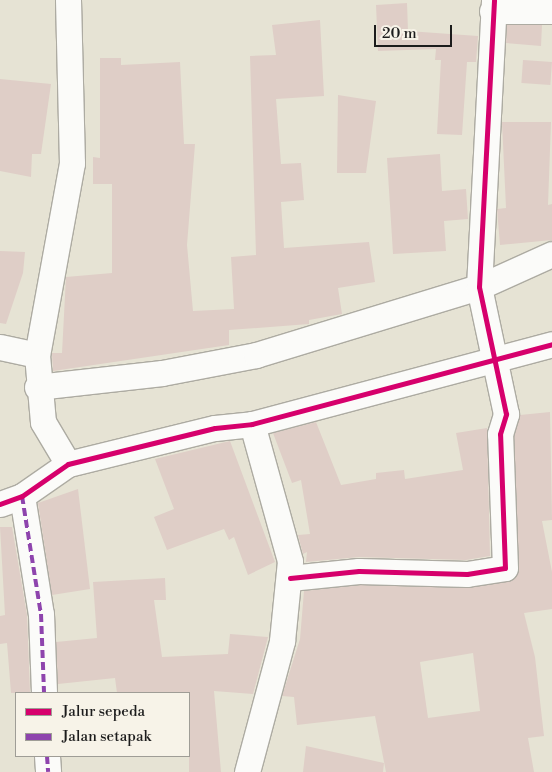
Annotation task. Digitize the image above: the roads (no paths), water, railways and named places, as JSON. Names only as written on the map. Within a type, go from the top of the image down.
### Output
[{"type":"street","points":[[62,455],[43,422],[38,387],[37,355],[72,163],[68,0]]},
{"type":"street","points":[[290,578],[359,571],[467,574],[505,568],[500,434],[506,414],[481,298],[493,6],[552,11]]},
{"type":"street","points":[[38,387],[162,373],[256,355],[481,298],[552,254]]},
{"type":"street","points":[[44,692],[41,614],[11,500],[62,455],[215,428],[252,424],[552,344]]},
{"type":"street","points":[[0,347],[37,355]]},
{"type":"street","points":[[247,772],[282,641],[290,578],[290,561],[252,424]]},
{"type":"street","points":[[47,757],[48,772]]}]
